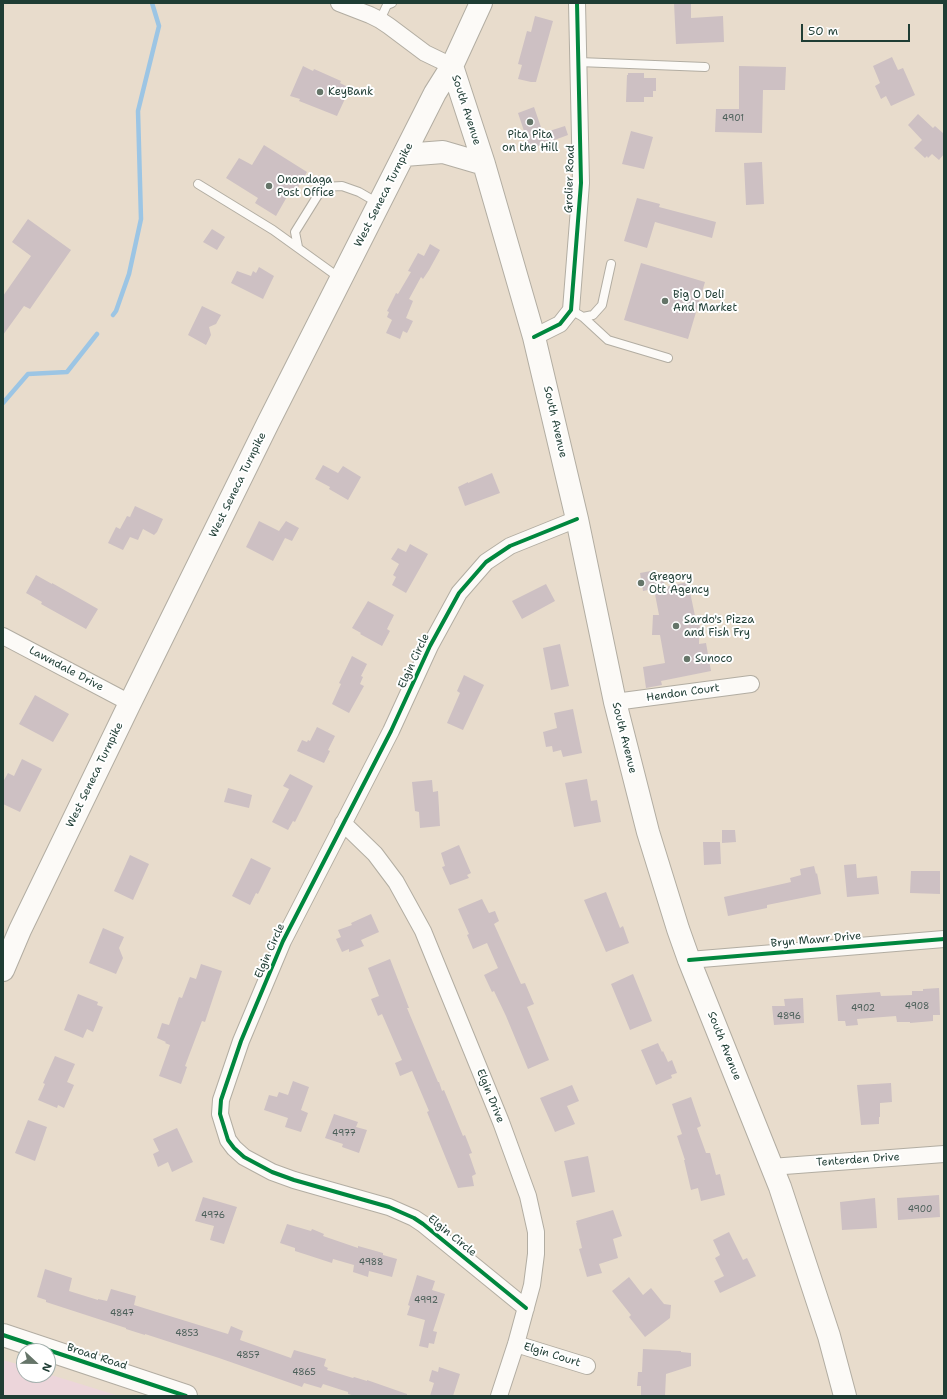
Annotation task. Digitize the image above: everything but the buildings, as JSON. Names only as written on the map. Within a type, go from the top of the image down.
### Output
[{"type":"main road","name":"West Seneca Turnpike","points":[[3,970],[20,930],[130,703],[272,416],[435,93],[452,66],[481,3]]},
{"type":"main road","name":"South Avenue","points":[[452,66],[484,164],[534,337],[577,519],[615,702],[648,832],[689,960],[780,1187],[829,1336],[844,1396]]},
{"type":"main road","points":[[404,155],[443,152],[484,164]]},
{"type":"main road","name":"Broad Road","points":[[3,1335],[186,1396]]},
{"type":"street","points":[[339,3],[380,20],[425,53],[452,66]]},
{"type":"street","name":"Grolier Road","points":[[577,3],[581,183],[577,314]]},
{"type":"street","points":[[534,337],[577,314]]},
{"type":"street","name":"Elgin Circle","points":[[526,1308],[414,1218],[390,1208],[294,1180],[272,1172],[244,1157],[228,1140],[220,1114],[221,1100],[241,1041],[283,941],[391,731],[430,646],[459,593],[486,562],[510,546],[577,519]]},
{"type":"street","name":"Lawndale Drive","points":[[3,636],[130,703]]},
{"type":"street","name":"Hendon Court","points":[[615,702],[752,684]]},
{"type":"street","name":"Elgin Drive","points":[[343,823],[375,854],[396,882],[423,931],[501,1122],[528,1196],[536,1232],[536,1254],[532,1285],[516,1344],[499,1396]]},
{"type":"street","name":"Bryn Mawr Drive","points":[[689,960],[944,938]]},
{"type":"street","name":"Tenterden Drive","points":[[772,1167],[944,1154]]},
{"type":"street","name":"Elgin Court","points":[[516,1344],[587,1366]]},
{"type":"lane","points":[[380,20],[387,5],[392,3]]},
{"type":"lane","points":[[578,62],[705,66]]},
{"type":"lane","points":[[198,184],[273,230],[341,279]]},
{"type":"lane","points":[[298,247],[295,232],[323,187],[342,186],[359,192],[380,204]]},
{"type":"lane","points":[[577,314],[593,315],[602,305],[611,264]]},
{"type":"lane","points":[[577,314],[608,340],[668,358]]},
{"type":"shaded area","points":[[3,1360],[16,1364],[16,1383],[56,1383],[56,1376],[119,1396],[3,1396]]},
{"type":"waterway","points":[[113,315],[116,311],[129,274],[141,219],[138,111],[159,26],[152,3]]},
{"type":"waterway","points":[[3,403],[28,374],[67,372],[97,334]]},
{"type":"cycle path","points":[[534,337],[560,324],[571,310],[581,183],[577,3]]},
{"type":"cycle path","points":[[526,1308],[414,1218],[389,1207],[294,1180],[272,1172],[244,1157],[228,1140],[220,1114],[221,1100],[241,1041],[283,941],[391,731],[430,646],[459,593],[486,562],[510,546],[577,519]]},
{"type":"cycle path","points":[[689,960],[944,939]]},
{"type":"cycle path","points":[[3,1335],[186,1396]]},
{"type":"place","name":"KeyBank","points":[[320,92]]},
{"type":"place","name":"Pita Pita on the Hill","points":[[530,122]]},
{"type":"place","name":"Onondaga Post Office","points":[[269,186]]},
{"type":"place","name":"Big O Deli And Market","points":[[665,301]]},
{"type":"place","name":"Gregory Ott Agency","points":[[641,583]]},
{"type":"place","name":"Sardo's Pizza and Fish Fry","points":[[676,626]]},
{"type":"place","name":"Sunoco","points":[[687,659]]}]
